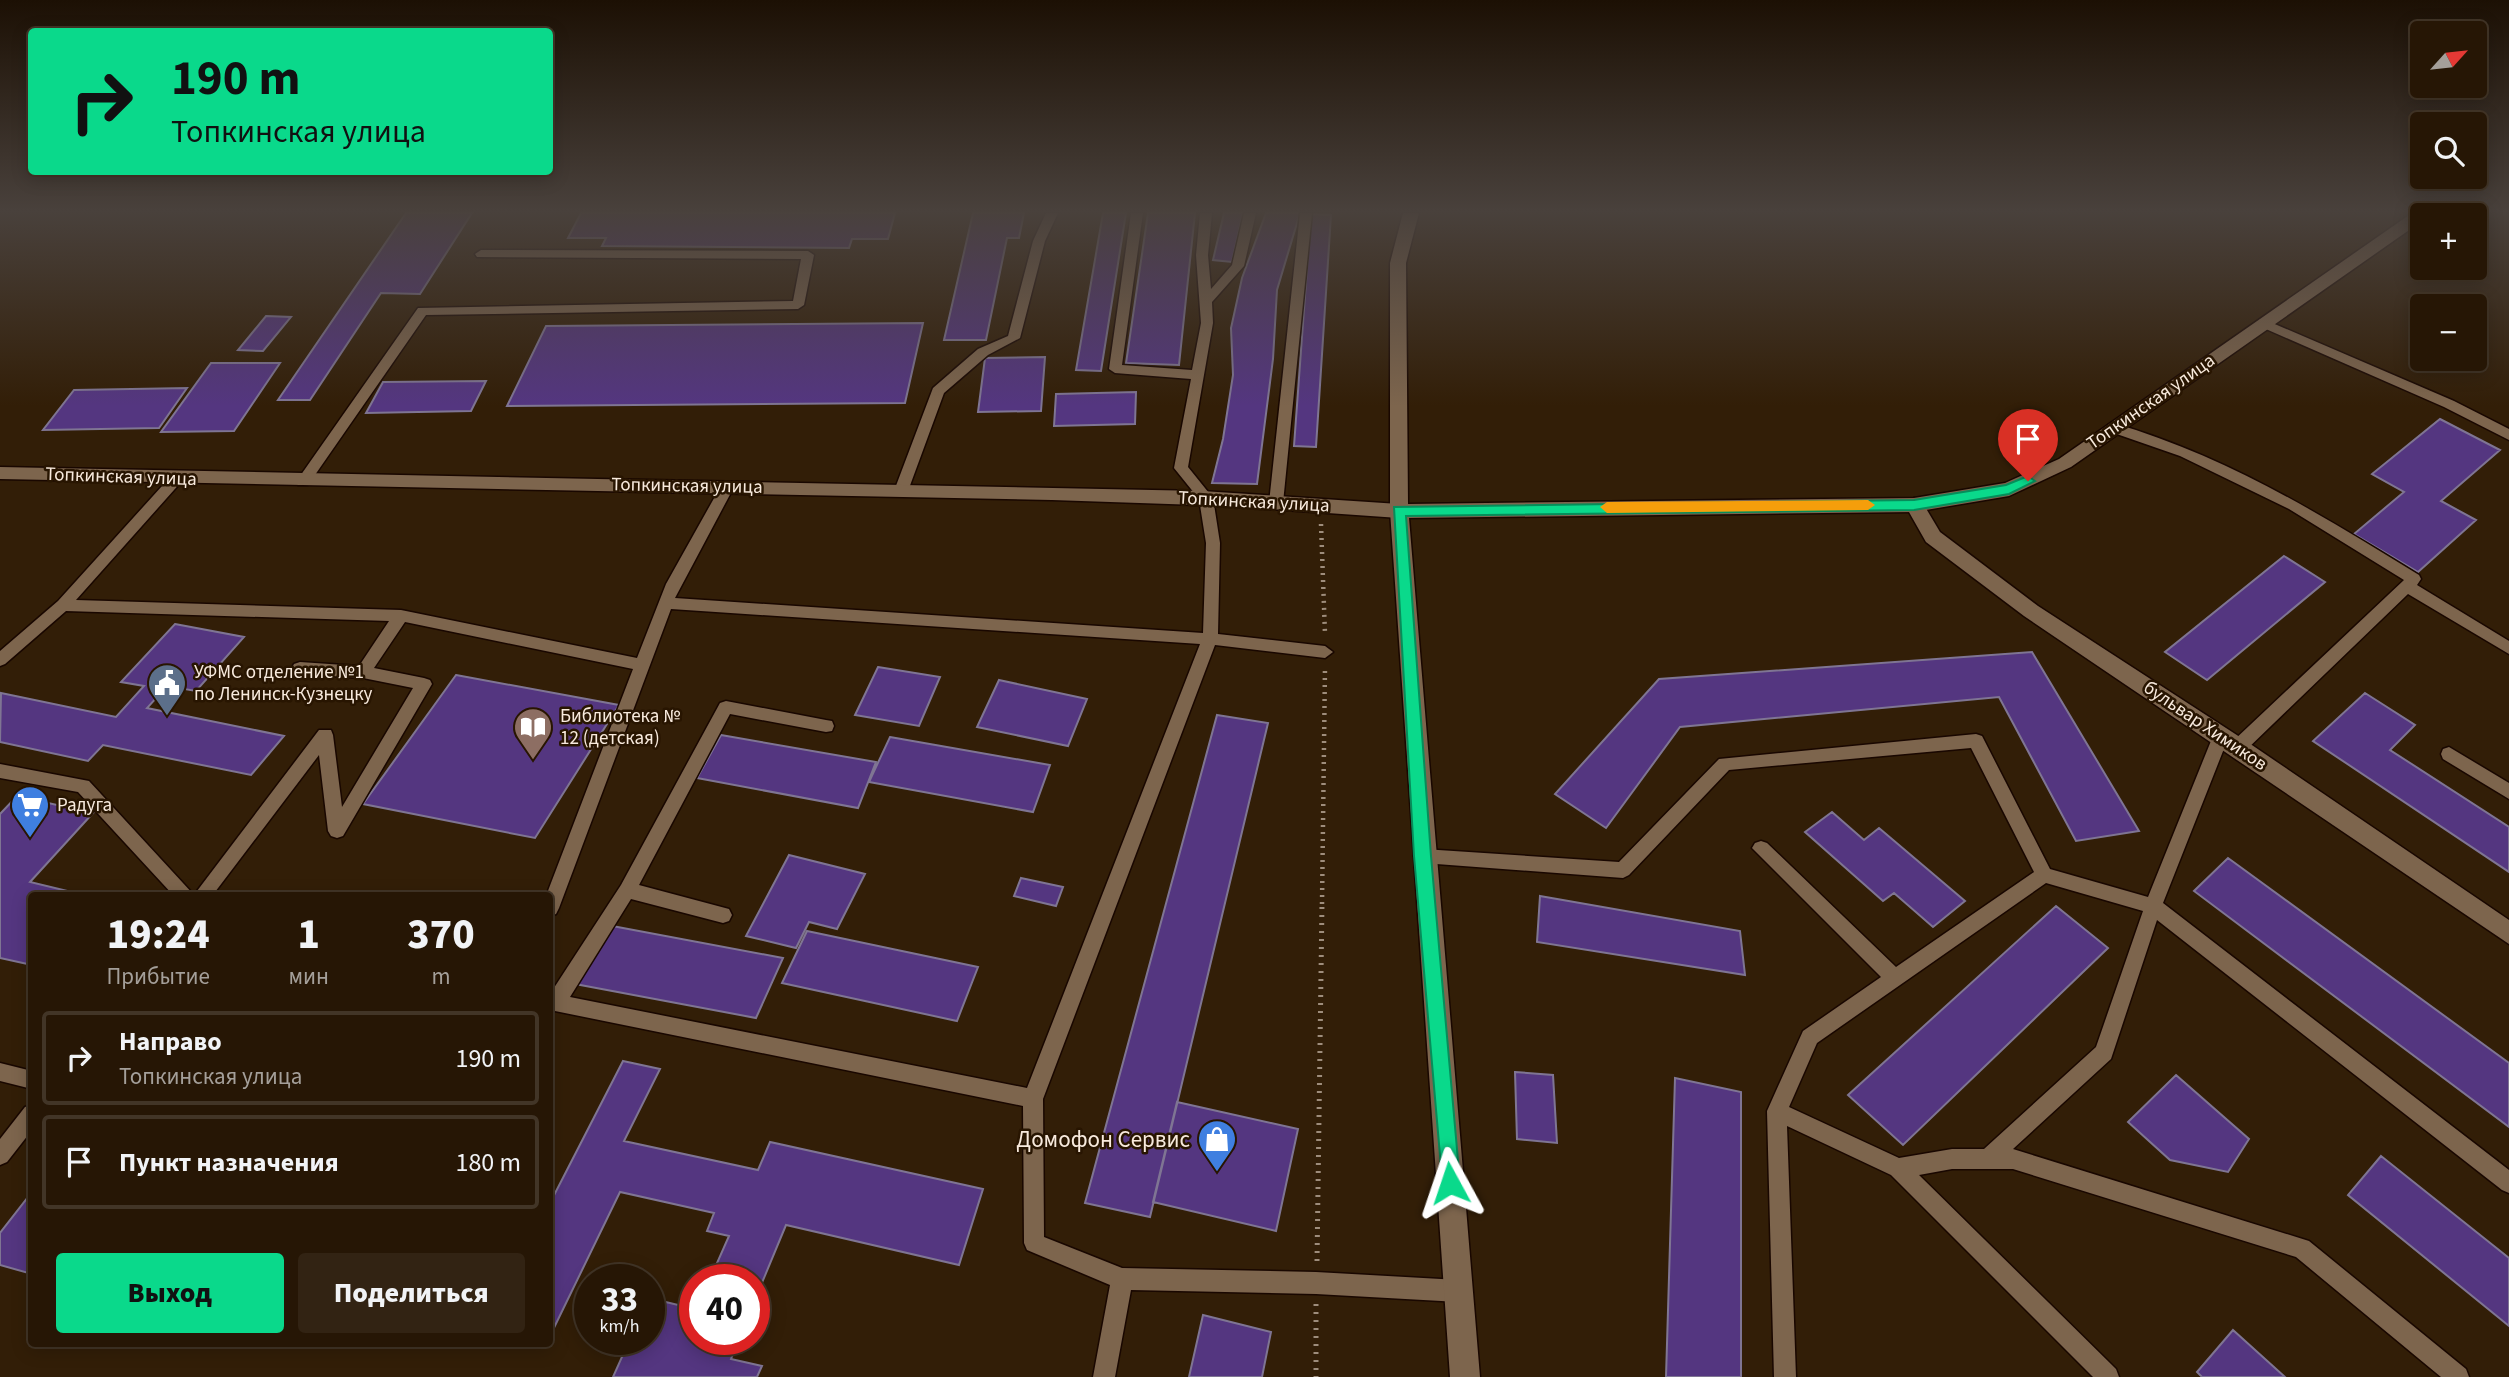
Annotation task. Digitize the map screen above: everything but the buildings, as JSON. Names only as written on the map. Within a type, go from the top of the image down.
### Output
[{"type":"street","points":[[1398,277],[1399,511],[1423,856],[1465,1377]]},
{"type":"street","name":"Топкинская улица","points":[[0,473],[303,482],[727,486],[1206,498],[1399,511],[1914,505],[2009,489],[2065,463],[2330,277]]},
{"type":"street","name":"бульвар Химиков","points":[[1914,505],[1933,537],[2031,611],[2230,742],[2509,933]]},
{"type":"lane","points":[[303,482],[422,312],[798,305],[804,277]]},
{"type":"lane","points":[[901,491],[939,391],[983,352],[1014,338],[1030,277]]},
{"type":"lane","points":[[1127,277],[1115,369],[1198,375]]},
{"type":"lane","points":[[1203,277],[1207,323],[1181,468],[1206,498],[1213,543],[1210,639],[1033,1099],[1034,1243],[1122,1279],[1316,1283],[1460,1292]]},
{"type":"lane","points":[[1205,302],[1228,277]]},
{"type":"lane","points":[[1276,503],[1299,277]]},
{"type":"lane","points":[[2263,323],[2449,404],[2509,435]]},
{"type":"lane","points":[[1988,1158],[2104,1053],[2154,906],[2230,742],[2414,579],[2294,505],[2185,453],[2113,428]]},
{"type":"lane","points":[[0,660],[63,605],[177,478]]},
{"type":"lane","points":[[553,900],[673,584],[727,486]]},
{"type":"lane","points":[[2407,586],[2509,648]]},
{"type":"lane","points":[[667,603],[1210,639],[1325,652]]},
{"type":"lane","points":[[63,605],[401,616],[642,665]]},
{"type":"lane","points":[[363,672],[401,616]]},
{"type":"lane","points":[[205,892],[325,735],[337,831],[424,684],[363,672],[300,668]]},
{"type":"lane","points":[[826,726],[726,707],[627,890],[553,1002],[1033,1099]]},
{"type":"lane","points":[[1423,856],[1623,870],[1725,764],[1976,741],[2044,875],[2154,906],[2509,1184]]},
{"type":"lane","points":[[2449,754],[2509,792]]},
{"type":"lane","points":[[0,771],[83,786],[181,892]]},
{"type":"lane","points":[[1761,848],[1895,979]]},
{"type":"lane","points":[[1784,1377],[1777,1111],[1810,1037],[2044,875]]},
{"type":"lane","points":[[627,890],[723,915]]},
{"type":"lane","points":[[0,1072],[28,1079]]},
{"type":"lane","points":[[1777,1111],[1898,1168],[2108,1377]]},
{"type":"lane","points":[[0,1155],[28,1119]]},
{"type":"lane","points":[[1898,1168],[1952,1158],[2012,1159],[2302,1248],[2458,1377]]},
{"type":"lane","points":[[1104,1377],[1122,1279]]},
{"type":"path","points":[[1316,1377],[1325,652],[1325,560],[1319,506]]},
{"type":"slow traffic","points":[[1607,507],[1868,505]]},
{"type":"place","name":"УФМС отделение №1 по Ленинск-Кузнецку","points":[[167,717]]},
{"type":"place","name":"Библиотека № 12 (детская)","points":[[533,761]]},
{"type":"place","name":"Радуга","points":[[30,839]]},
{"type":"place","name":"Домофон Сервис","points":[[1217,1173]]},
{"type":"route","points":[[1450,1183],[1423,856],[1399,511],[1914,505],[2009,489],[2028,481]]}]
